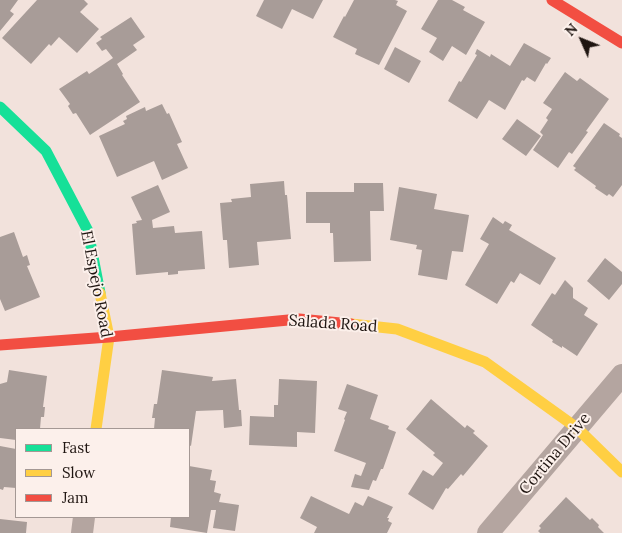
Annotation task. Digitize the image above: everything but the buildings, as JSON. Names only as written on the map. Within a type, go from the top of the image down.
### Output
[{"type":"street","points":[[552,0],[622,43]]},
{"type":"street","name":"El Espejo Road","points":[[0,107],[46,151],[88,231],[108,337],[96,428]]},
{"type":"street","name":"Salada Road","points":[[0,345],[299,319],[396,329],[485,362],[576,428],[622,472]]},
{"type":"street","name":"Cortina Drive","points":[[488,533],[622,375]]},
{"type":"street","points":[[82,533],[84,518]]},
{"type":"traffic: fast","points":[[0,107],[46,151],[88,231],[100,293]]},
{"type":"traffic: slow","points":[[96,428],[109,337],[100,293]]},
{"type":"traffic: slow","points":[[351,324],[397,329],[485,362],[577,428],[622,472]]},
{"type":"traffic: jam","points":[[552,0],[622,43]]},
{"type":"traffic: jam","points":[[0,345],[299,319],[351,324]]}]
